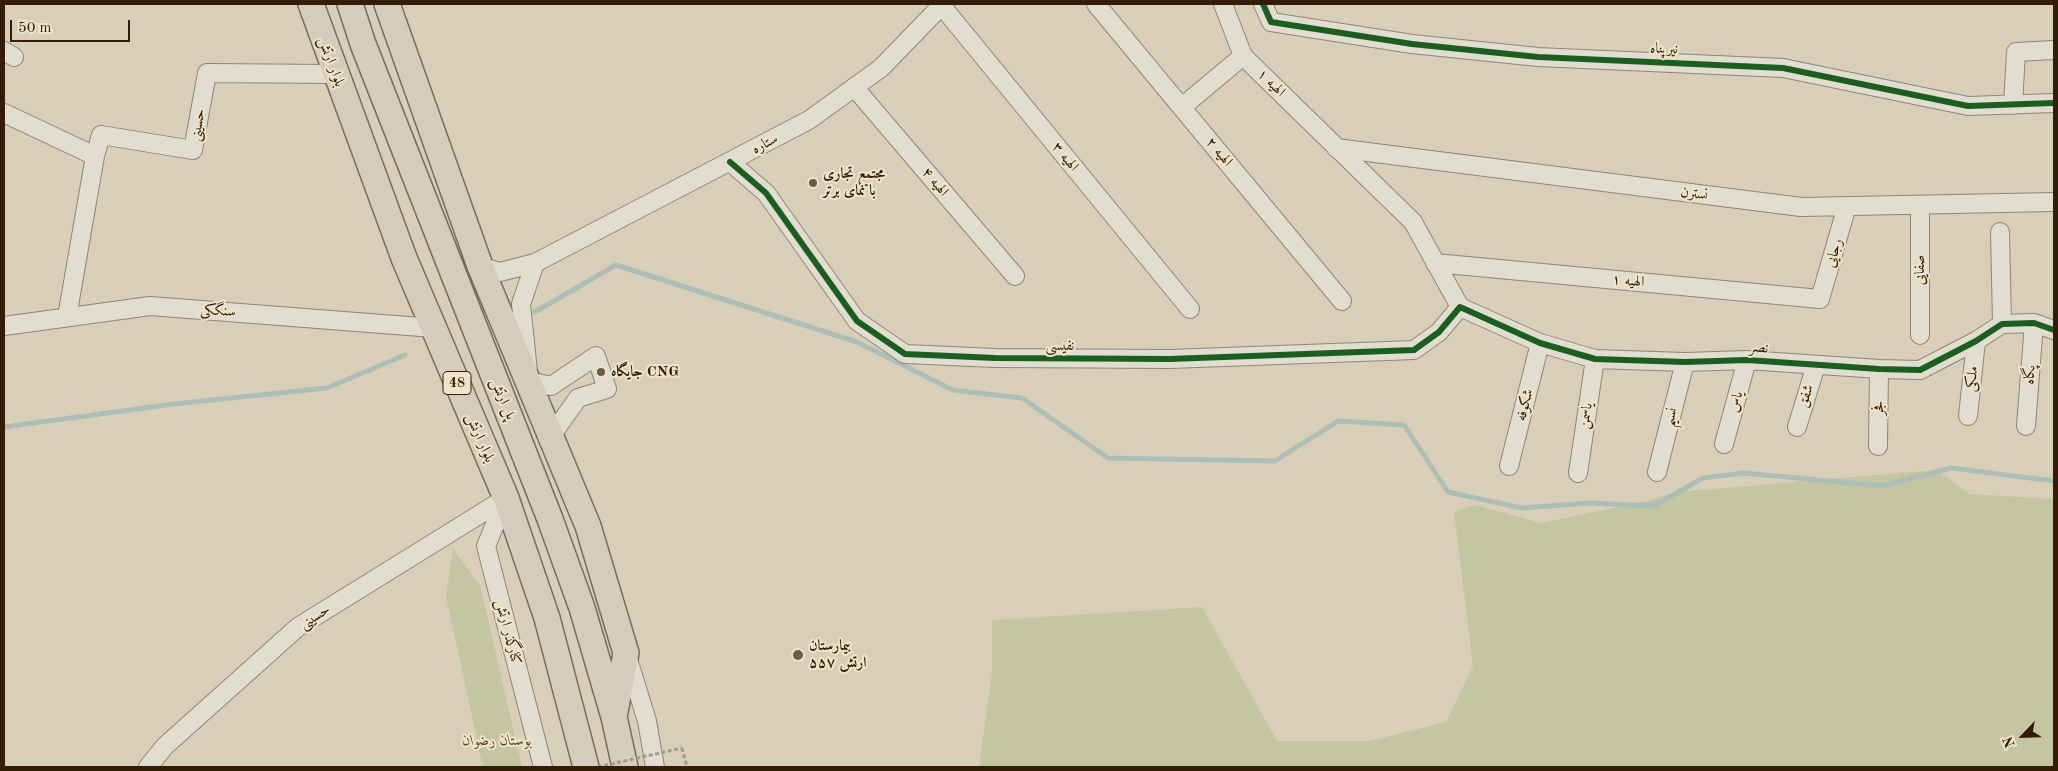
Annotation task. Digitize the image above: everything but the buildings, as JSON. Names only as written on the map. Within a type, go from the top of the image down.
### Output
[{"type":"highway","name":"بلوار ارتش","points":[[311,4],[404,258],[506,498],[547,618],[586,767]]},
{"type":"highway","points":[[350,4],[363,44],[488,365]]},
{"type":"highway","name":"48","points":[[369,4],[478,300],[488,365]]},
{"type":"highway","points":[[386,4],[480,266],[588,526],[626,653],[614,717]]},
{"type":"highway","name":"پل ارتش","points":[[488,365],[517,433],[582,608],[614,717]]},
{"type":"highway","name":"48","points":[[614,717],[625,767]]},
{"type":"street","name":"الهیه ۲","points":[[1096,4],[1342,301]]},
{"type":"street","name":"الهیه ۱","points":[[1223,4],[1243,56],[1414,222],[1460,307]]},
{"type":"street","name":"نیرپناه","points":[[1263,4],[1271,22],[1412,44],[1538,57],[1783,68],[1968,106],[2054,103]]},
{"type":"street","name":"ستاره","points":[[480,266],[500,272],[535,263],[809,120],[881,68],[942,5]]},
{"type":"street","name":"الهیه ۳","points":[[942,5],[1190,309]]},
{"type":"street","points":[[2013,105],[2016,52],[2054,50]]},
{"type":"street","points":[[1182,107],[1243,56]]},
{"type":"street","name":"حسینی","points":[[95,156],[101,135],[193,150],[207,73],[336,74]]},
{"type":"street","name":"الهیه ۴","points":[[854,88],[1015,276]]},
{"type":"street","points":[[6,119],[95,156],[67,317]]},
{"type":"street","name":"نسترن","points":[[1336,148],[1801,207],[2054,202]]},
{"type":"street","name":"نفیسی","points":[[730,162],[766,193],[857,321],[905,354],[995,358],[1170,359],[1414,350],[1439,332],[1460,307]]},
{"type":"street","name":"صفایی","points":[[1920,205],[1920,336]]},
{"type":"street","name":"رجایی","points":[[1820,299],[1848,206]]},
{"type":"street","points":[[2000,232],[2002,324],[2034,323],[2054,330]]},
{"type":"street","points":[[535,263],[521,304],[529,381],[551,386],[596,356],[607,389],[578,398],[551,436]]},
{"type":"street","name":"الهیه ۱","points":[[1435,263],[1820,299]]},
{"type":"street","name":"سنگکی","points":[[4,326],[150,306],[434,328]]},
{"type":"street","name":"نصر","points":[[1460,307],[1540,343],[1595,359],[1686,362],[1747,360],[1879,369],[1920,370],[1976,341],[2002,324]]},
{"type":"street","name":"پگاه","points":[[2026,426],[2034,323]]},
{"type":"street","name":"ملکی","points":[[1968,416],[1976,341]]},
{"type":"street","name":"شکوفه","points":[[1509,466],[1540,343]]},
{"type":"street","name":"یاسمن","points":[[1578,473],[1595,359]]},
{"type":"street","name":"یاس","points":[[1724,444],[1747,360]]},
{"type":"street","name":"نسیم","points":[[1657,472],[1686,362]]},
{"type":"street","name":"شفق","points":[[1797,427],[1816,365]]},
{"type":"street","name":"فجر","points":[[1878,446],[1879,369]]},
{"type":"street","name":"حسینی","points":[[148,767],[165,746],[298,627],[506,498]]},
{"type":"street","name":"کنارگذر ارتش","points":[[506,498],[486,546],[543,767]]},
{"type":"street","points":[[626,653],[647,721],[655,767]]},
{"type":"path","points":[[598,767],[682,748],[687,767]]},
{"type":"green space","points":[[1936,470],[1970,494],[2054,499],[2054,767],[979,767],[992,673],[992,620],[1202,607],[1277,741],[1370,741],[1446,722],[1473,666],[1454,512],[1475,505],[1541,523],[1646,501],[1676,492]]},
{"type":"green space","name":"بوستان رضوان","points":[[453,549],[480,585],[522,767],[483,767],[446,596]]},
{"type":"waterway","points":[[535,312],[616,265],[857,342],[953,390],[1022,398],[1108,458],[1275,461],[1338,421],[1404,425],[1448,492],[1522,508],[1589,503],[1654,506],[1703,478],[1744,473],[1882,486],[1951,468],[2054,481]]},
{"type":"waterway","points":[[4,427],[174,404],[327,388],[405,355]]},
{"type":"cycle path","points":[[1263,4],[1271,22],[1412,44],[1538,57],[1783,68],[1968,106],[2054,103]]},
{"type":"cycle path","points":[[730,162],[766,193],[857,321],[905,354],[995,358],[1170,359],[1414,350],[1439,332],[1460,307],[1540,343],[1595,359],[1685,362],[1747,360],[1920,370],[1976,341],[2002,324],[2034,323],[2054,330]]},
{"type":"place","name":"مجتمع تجاری با نمای برتر","points":[[813,183]]},
{"type":"place","name":"جایگاه CNG","points":[[601,372]]},
{"type":"place","name":"بیمارستان ۵۵۷ ارتش","points":[[798,655]]}]
